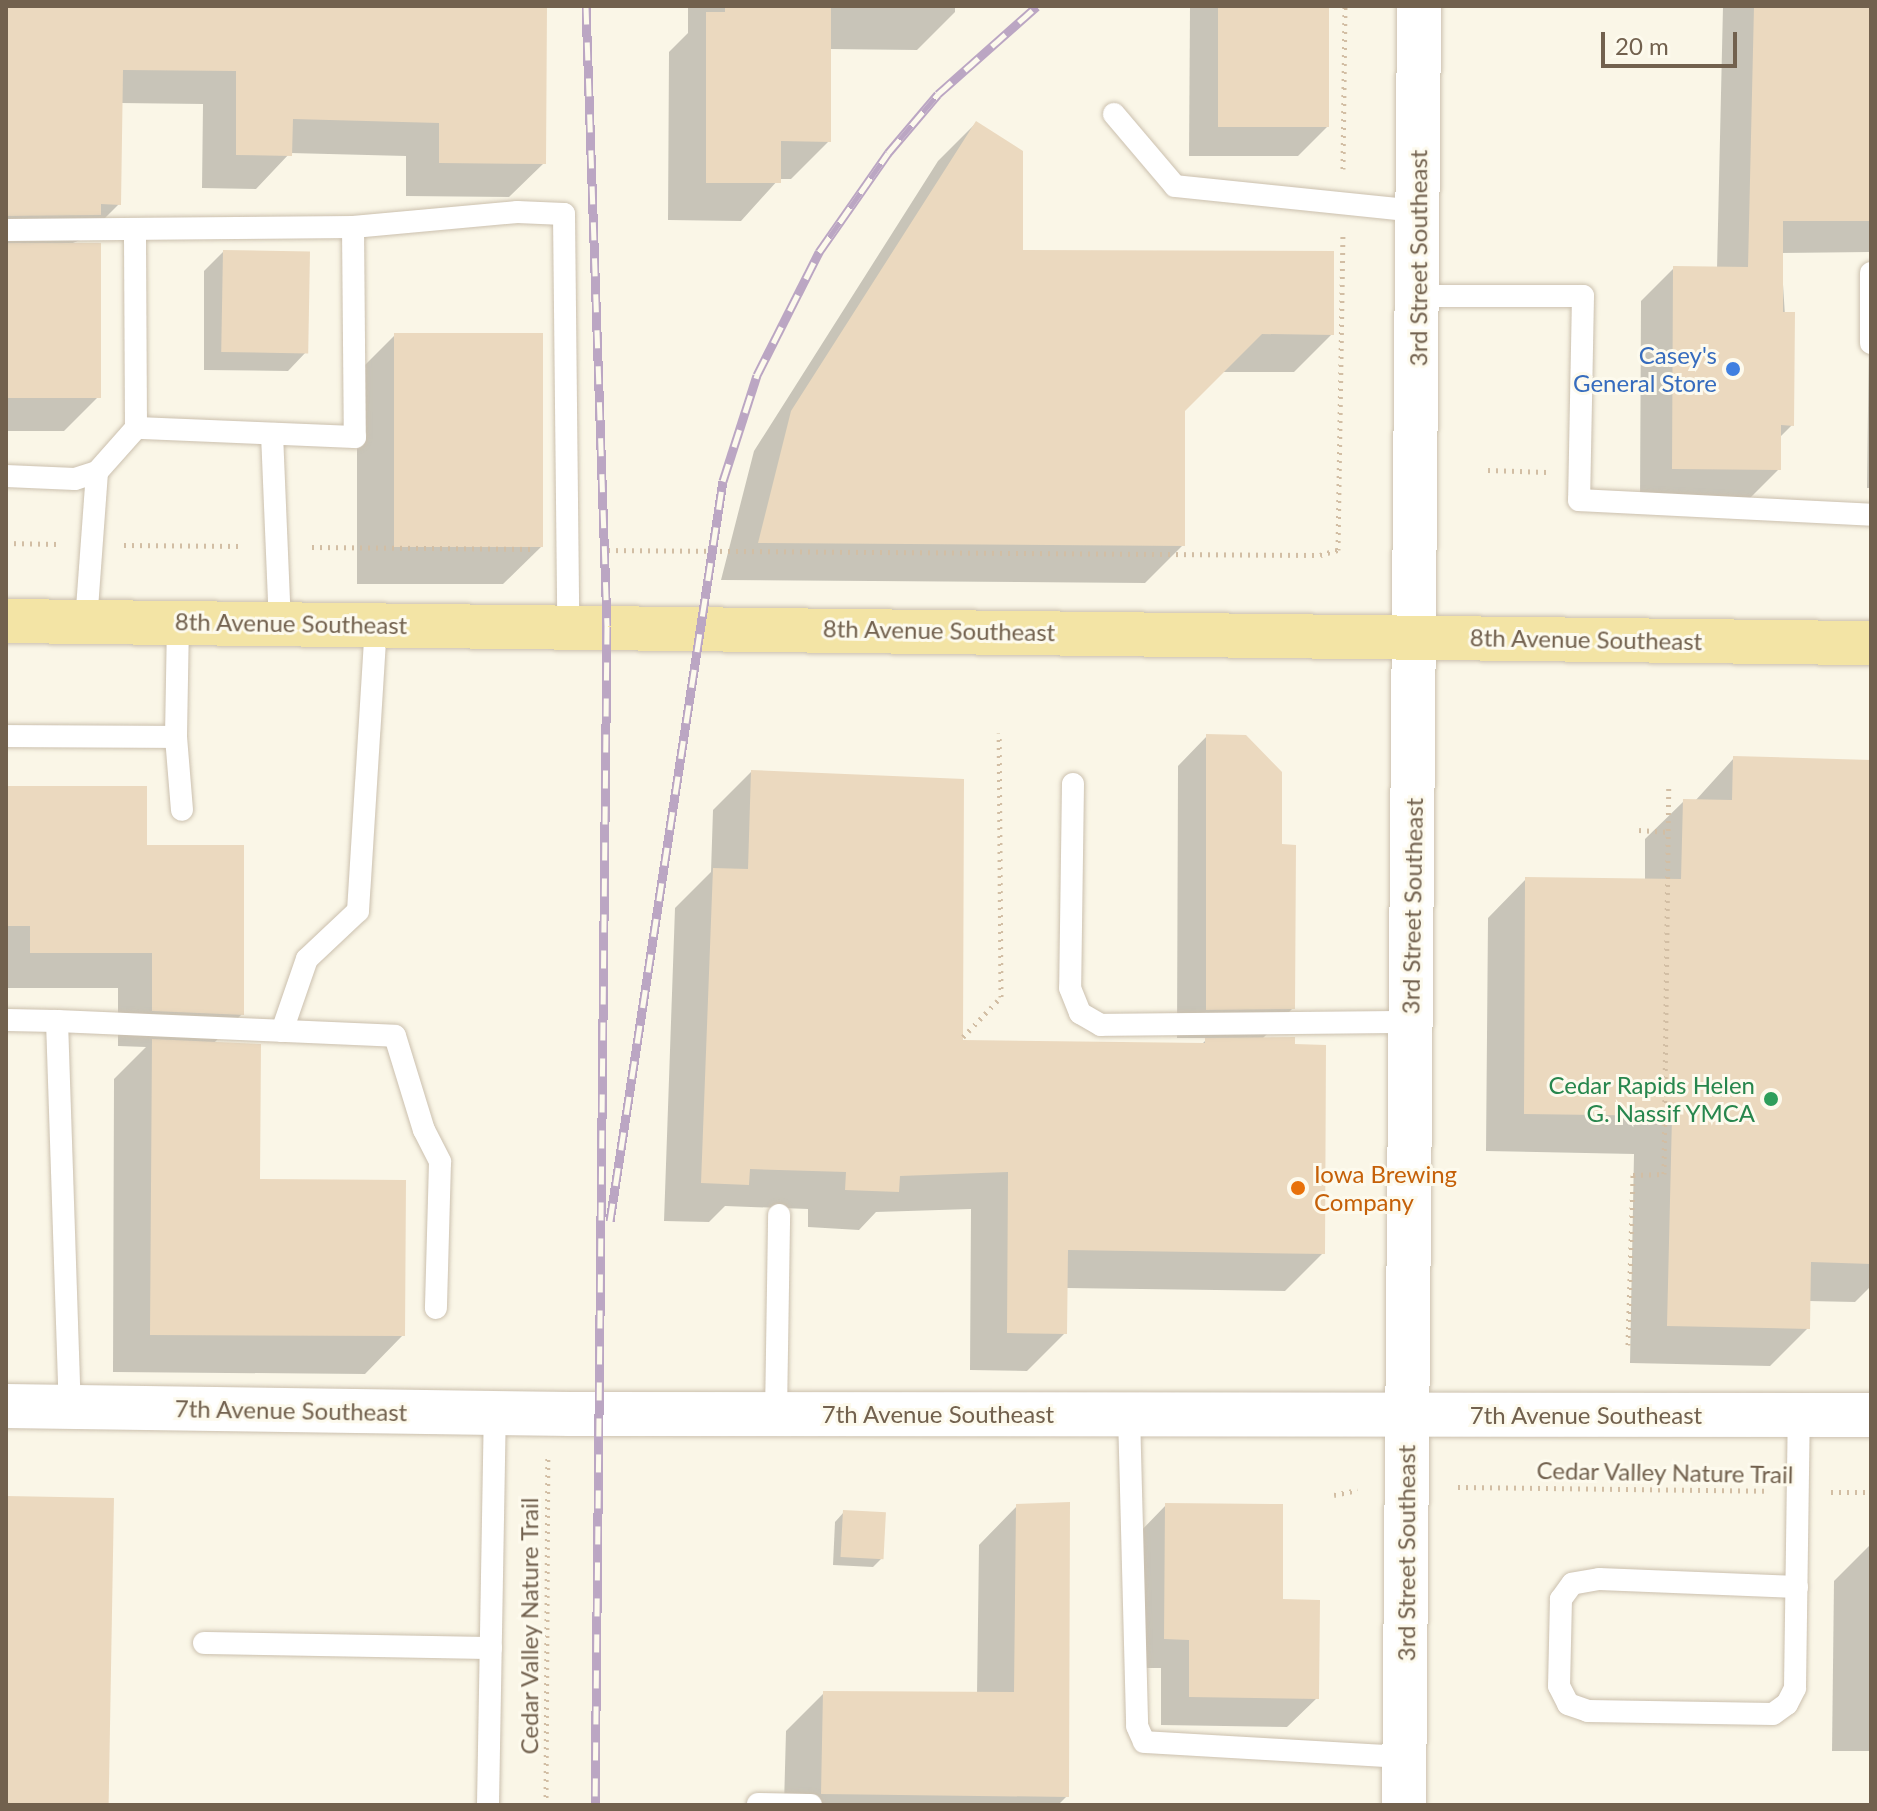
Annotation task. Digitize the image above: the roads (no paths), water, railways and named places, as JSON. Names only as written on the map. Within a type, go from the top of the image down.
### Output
[{"type":"main road","name":"8th Avenue Southeast","points":[[6,621],[568,625],[1871,643]]},
{"type":"street","name":"3rd Street Southeast","points":[[1404,1805],[1419,6]]},
{"type":"street","name":"7th Avenue Southeast","points":[[6,1406],[495,1414],[1871,1415]]},
{"type":"lane","points":[[1114,114],[1175,186],[1418,211]]},
{"type":"lane","points":[[6,230],[353,227],[517,212],[564,214],[568,625]]},
{"type":"lane","points":[[136,428],[355,437],[353,227]]},
{"type":"lane","points":[[6,476],[75,479],[97,472],[136,428],[135,229]]},
{"type":"lane","points":[[1871,273],[1871,343]]},
{"type":"lane","points":[[1418,296],[1583,296],[1579,500],[1871,515]]},
{"type":"lane","points":[[272,434],[280,623]]},
{"type":"lane","points":[[86,622],[97,472]]},
{"type":"lane","points":[[178,622],[176,737],[182,810]]},
{"type":"lane","points":[[282,1031],[307,959],[358,911],[376,624]]},
{"type":"lane","points":[[6,736],[176,737]]},
{"type":"lane","points":[[1073,784],[1070,988],[1080,1013],[1101,1025],[1411,1022]]},
{"type":"lane","points":[[6,1020],[395,1036],[424,1130],[440,1162],[436,1308]]},
{"type":"lane","points":[[57,1021],[70,1407]]},
{"type":"lane","points":[[776,1414],[779,1215]]},
{"type":"lane","points":[[488,1805],[495,1414]]},
{"type":"lane","points":[[1129,1414],[1137,1726],[1144,1742],[1405,1757]]},
{"type":"lane","points":[[1797,1587],[1599,1579],[1572,1584],[1561,1599],[1559,1686],[1568,1704],[1588,1711],[1773,1714],[1787,1704],[1795,1688],[1797,1587],[1799,1415]]},
{"type":"lane","points":[[204,1643],[491,1648]]},
{"type":"lane","points":[[758,1804],[811,1805]]},
{"type":"railway","points":[[586,6],[607,626],[595,1805]]},
{"type":"railway","points":[[610,1221],[723,481],[757,375],[819,252],[888,153],[938,94],[1037,6]]},
{"type":"place","name":"Casey's General Store","points":[[1733,369]]},
{"type":"place","name":"Cedar Rapids Helen G. Nassif YMCA","points":[[1771,1099]]},
{"type":"place","name":"Iowa Brewing Company","points":[[1298,1188]]}]
